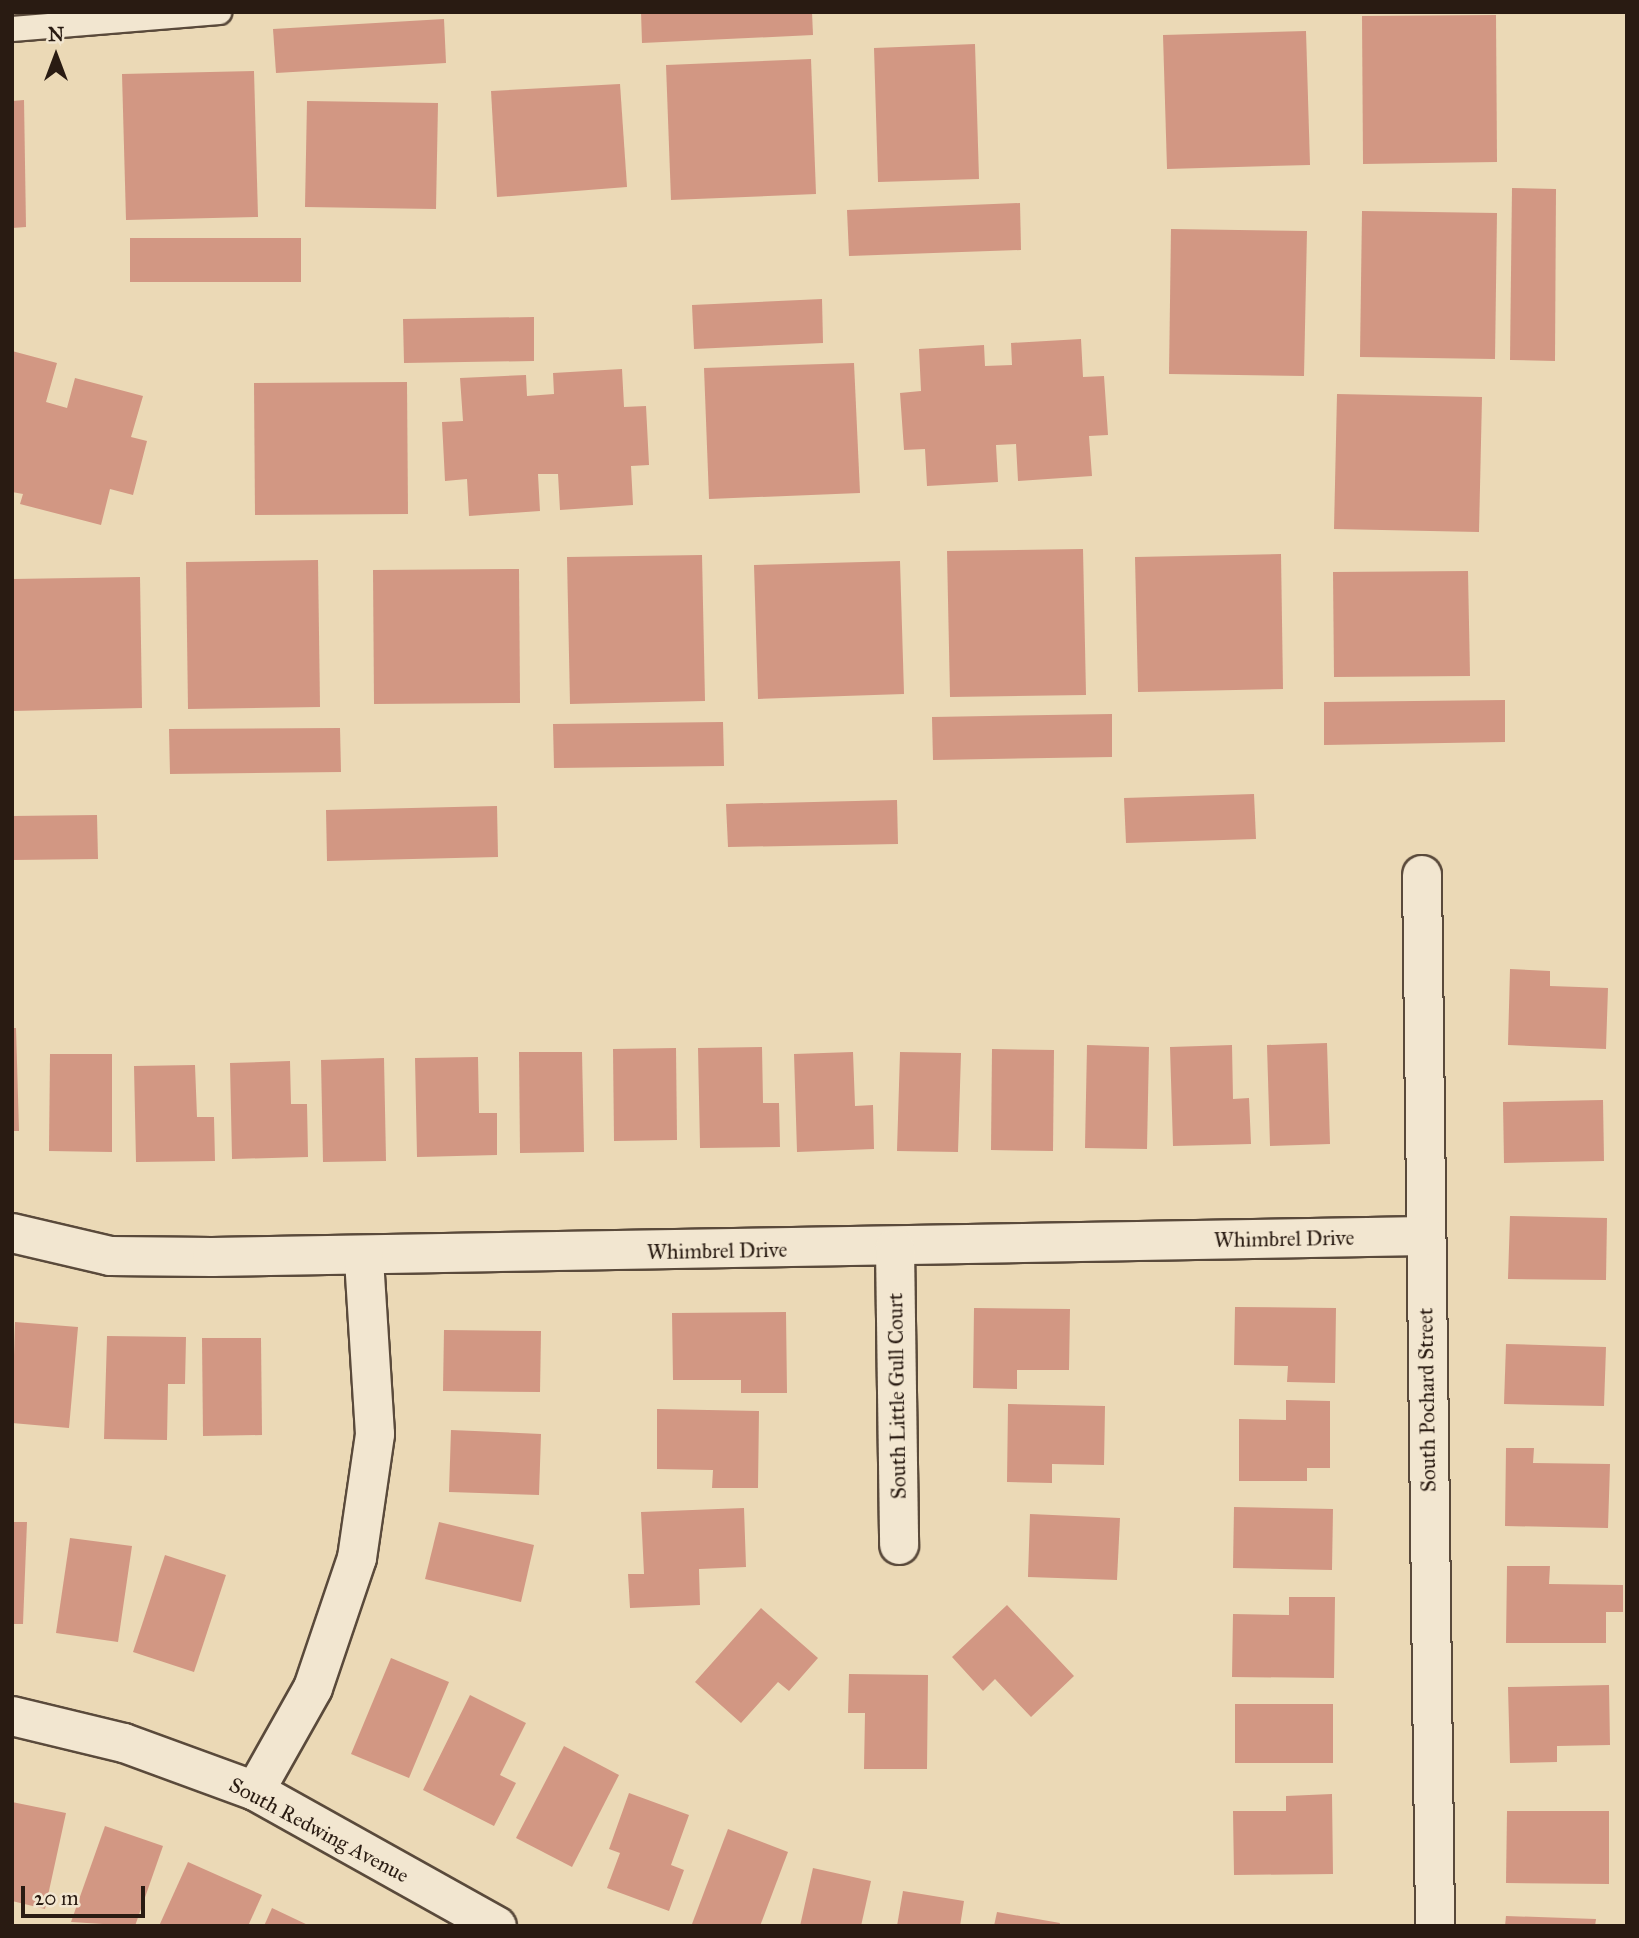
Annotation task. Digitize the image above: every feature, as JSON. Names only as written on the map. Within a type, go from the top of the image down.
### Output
[{"type":"street","name":"South Pochard Street","points":[[1422,874],[1424,1236],[1435,1926]]},
{"type":"street","name":"Whimbrel Drive","points":[[12,1233],[110,1256],[364,1257],[1424,1236]]},
{"type":"street","name":"South Little Gull Court","points":[[895,1248],[899,1545]]},
{"type":"street","points":[[255,1791],[313,1688],[357,1558],[375,1434],[364,1257]]},
{"type":"street","name":"South Redwing Avenue","points":[[12,1716],[124,1743],[255,1791],[497,1926]]},
{"type":"lane","points":[[12,29],[219,12]]},
{"type":"building","points":[[641,12],[812,12],[813,35],[642,43]]},
{"type":"building","points":[[1496,15],[1497,162],[1363,164],[1362,16]]},
{"type":"building","points":[[444,19],[446,63],[276,73],[273,29]]},
{"type":"building","points":[[1306,31],[1310,165],[1167,169],[1163,35]]},
{"type":"building","points":[[975,44],[979,179],[878,182],[874,48]]},
{"type":"building","points":[[811,59],[816,194],[671,200],[666,65]]},
{"type":"building","points":[[254,71],[258,217],[126,220],[122,74]]},
{"type":"building","points":[[620,84],[627,187],[497,197],[491,91]]},
{"type":"building","points":[[24,100],[26,227],[12,228],[12,101]]},
{"type":"building","points":[[307,101],[438,103],[436,209],[305,207]]},
{"type":"building","points":[[1512,188],[1556,189],[1555,361],[1510,360]]},
{"type":"building","points":[[1020,203],[1021,250],[849,256],[847,210]]},
{"type":"building","points":[[1362,211],[1497,213],[1495,359],[1360,357]]},
{"type":"building","points":[[1171,229],[1307,231],[1304,376],[1169,374]]},
{"type":"building","points":[[130,238],[301,238],[301,282],[130,282]]},
{"type":"building","points":[[822,299],[823,343],[694,349],[692,305]]},
{"type":"building","points":[[534,317],[534,361],[404,363],[403,319]]},
{"type":"building","points":[[1081,339],[1083,377],[1104,376],[1108,435],[1089,436],[1092,476],[1018,481],[1016,444],[996,445],[998,482],[927,486],[925,449],[904,450],[900,393],[921,391],[919,349],[984,345],[985,366],[1012,365],[1011,343]]},
{"type":"building","points":[[12,351],[57,363],[46,402],[67,408],[75,378],[143,396],[131,437],[147,441],[133,495],[110,489],[101,525],[20,504],[23,494],[12,492]]},
{"type":"building","points":[[854,363],[860,493],[709,499],[704,368]]},
{"type":"building","points":[[622,369],[624,407],[646,406],[649,465],[631,466],[633,505],[560,510],[558,474],[538,474],[540,511],[469,516],[467,479],[445,481],[442,422],[463,421],[460,378],[526,375],[527,396],[554,394],[553,373]]},
{"type":"building","points":[[407,382],[408,514],[255,515],[254,383]]},
{"type":"building","points":[[1337,394],[1482,397],[1479,532],[1334,529]]},
{"type":"building","points":[[1083,549],[1086,695],[950,697],[947,551]]},
{"type":"building","points":[[1281,554],[1283,689],[1138,692],[1135,557]]},
{"type":"building","points":[[702,555],[705,701],[570,704],[567,557]]},
{"type":"building","points":[[318,560],[320,707],[188,709],[186,562]]},
{"type":"building","points":[[900,561],[904,694],[758,699],[754,565]]},
{"type":"building","points":[[519,569],[520,703],[374,704],[373,570]]},
{"type":"building","points":[[1468,571],[1470,676],[1334,677],[1333,572]]},
{"type":"building","points":[[140,577],[142,708],[12,711],[12,579]]},
{"type":"building","points":[[1505,700],[1505,742],[1324,745],[1324,702]]},
{"type":"building","points":[[1112,714],[1112,757],[933,760],[932,717]]},
{"type":"building","points":[[723,722],[724,766],[554,768],[553,724]]},
{"type":"building","points":[[340,728],[341,772],[170,774],[169,729]]},
{"type":"building","points":[[1254,794],[1256,839],[1126,843],[1124,798]]},
{"type":"building","points":[[897,800],[898,844],[728,847],[726,804]]},
{"type":"building","points":[[497,806],[498,857],[327,861],[326,810]]},
{"type":"building","points":[[97,815],[98,859],[12,860],[12,816]]},
{"type":"building","points":[[1510,969],[1550,971],[1550,986],[1608,988],[1606,1049],[1508,1045]]},
{"type":"building","points":[[12,1028],[16,1028],[19,1131],[12,1131]]},
{"type":"building","points":[[1327,1043],[1330,1144],[1270,1146],[1267,1045]]},
{"type":"building","points":[[1087,1045],[1149,1047],[1147,1149],[1085,1148]]},
{"type":"building","points":[[1232,1045],[1233,1099],[1249,1098],[1251,1144],[1173,1146],[1170,1047]]},
{"type":"building","points":[[762,1047],[763,1103],[779,1103],[780,1147],[700,1148],[698,1048]]},
{"type":"building","points":[[676,1048],[677,1140],[614,1141],[613,1049]]},
{"type":"building","points":[[992,1049],[1054,1050],[1053,1151],[991,1150]]},
{"type":"building","points":[[519,1052],[582,1052],[584,1152],[520,1153]]},
{"type":"building","points":[[853,1052],[855,1106],[873,1105],[874,1149],[797,1152],[794,1054]]},
{"type":"building","points":[[900,1052],[961,1053],[958,1152],[897,1151]]},
{"type":"building","points":[[50,1054],[112,1054],[112,1152],[49,1151]]},
{"type":"building","points":[[478,1057],[479,1113],[497,1113],[497,1155],[417,1157],[415,1058]]},
{"type":"building","points":[[384,1058],[386,1161],[323,1162],[321,1060]]},
{"type":"building","points":[[290,1061],[291,1104],[307,1104],[308,1157],[232,1159],[230,1063]]},
{"type":"building","points":[[195,1065],[197,1117],[214,1117],[215,1161],[136,1162],[134,1066]]},
{"type":"building","points":[[1603,1100],[1604,1161],[1504,1163],[1503,1102]]},
{"type":"building","points":[[1510,1216],[1607,1218],[1606,1280],[1508,1279]]},
{"type":"building","points":[[1235,1307],[1336,1308],[1335,1383],[1287,1382],[1288,1366],[1234,1365]]},
{"type":"building","points":[[974,1308],[1070,1309],[1069,1370],[1017,1370],[1017,1389],[973,1388]]},
{"type":"building","points":[[786,1312],[787,1393],[741,1393],[741,1380],[673,1380],[672,1313]]},
{"type":"building","points":[[15,1322],[78,1327],[69,1428],[12,1423]]},
{"type":"building","points":[[444,1330],[541,1331],[540,1392],[443,1391]]},
{"type":"building","points":[[107,1336],[186,1337],[185,1384],[168,1384],[167,1440],[104,1439]]},
{"type":"building","points":[[202,1338],[261,1338],[262,1435],[203,1436]]},
{"type":"building","points":[[1506,1344],[1606,1347],[1604,1406],[1504,1404]]},
{"type":"building","points":[[1286,1400],[1330,1401],[1330,1468],[1307,1468],[1307,1481],[1239,1481],[1239,1419],[1286,1420]]},
{"type":"building","points":[[1008,1404],[1105,1406],[1104,1465],[1052,1464],[1052,1483],[1007,1482]]},
{"type":"building","points":[[657,1409],[759,1411],[758,1488],[712,1488],[713,1470],[657,1469]]},
{"type":"building","points":[[451,1430],[541,1434],[539,1495],[449,1492]]},
{"type":"building","points":[[1506,1448],[1534,1448],[1533,1463],[1610,1464],[1608,1528],[1505,1526]]},
{"type":"building","points":[[1234,1507],[1333,1509],[1332,1570],[1233,1568]]},
{"type":"building","points":[[744,1508],[746,1567],[699,1569],[700,1605],[630,1608],[628,1574],[644,1574],[641,1512]]},
{"type":"building","points":[[1030,1514],[1120,1518],[1117,1580],[1028,1577]]},
{"type":"building","points":[[12,1522],[27,1522],[23,1624],[12,1624]]},
{"type":"building","points":[[439,1522],[534,1545],[521,1602],[425,1579]]},
{"type":"building","points":[[70,1538],[132,1546],[118,1642],[56,1633]]},
{"type":"building","points":[[165,1555],[226,1575],[194,1672],[133,1652]]},
{"type":"building","points":[[1507,1566],[1550,1566],[1549,1584],[1623,1585],[1623,1612],[1606,1612],[1606,1643],[1506,1643]]},
{"type":"building","points":[[1289,1597],[1335,1597],[1334,1678],[1232,1677],[1233,1614],[1289,1615]]},
{"type":"building","points":[[1007,1605],[1074,1676],[1031,1717],[995,1679],[983,1691],[952,1657]]},
{"type":"building","points":[[761,1608],[818,1658],[789,1691],[778,1682],[741,1723],[695,1682]]},
{"type":"building","points":[[391,1658],[449,1682],[409,1778],[351,1754]]},
{"type":"building","points":[[849,1674],[928,1675],[927,1769],[864,1769],[865,1713],[848,1713]]},
{"type":"building","points":[[1609,1685],[1610,1745],[1557,1746],[1557,1762],[1510,1763],[1508,1687]]},
{"type":"building","points":[[470,1695],[526,1723],[500,1775],[516,1783],[494,1826],[423,1790]]},
{"type":"building","points":[[1235,1704],[1333,1704],[1333,1763],[1235,1763]]},
{"type":"building","points":[[564,1746],[619,1775],[572,1867],[516,1838]]},
{"type":"building","points":[[629,1793],[689,1815],[671,1865],[684,1870],[669,1911],[607,1888],[620,1853],[609,1849]]},
{"type":"building","points":[[1332,1794],[1333,1874],[1234,1875],[1233,1811],[1286,1811],[1286,1796]]},
{"type":"building","points":[[12,1802],[66,1813],[45,1909],[12,1901]]},
{"type":"building","points":[[1507,1811],[1609,1811],[1609,1884],[1506,1883]]},
{"type":"building","points":[[105,1826],[163,1846],[135,1926],[71,1922]]},
{"type":"building","points":[[728,1829],[788,1852],[760,1926],[692,1924]]},
{"type":"building","points":[[188,1862],[262,1895],[248,1926],[159,1926]]},
{"type":"building","points":[[813,1868],[871,1881],[861,1926],[800,1926]]},
{"type":"building","points":[[903,1891],[964,1901],[960,1926],[897,1926]]},
{"type":"building","points":[[272,1908],[310,1926],[264,1926]]},
{"type":"building","points":[[997,1912],[1060,1923],[1059,1926],[994,1926]]},
{"type":"building","points":[[1506,1916],[1596,1919],[1595,1926],[1505,1926]]}]
